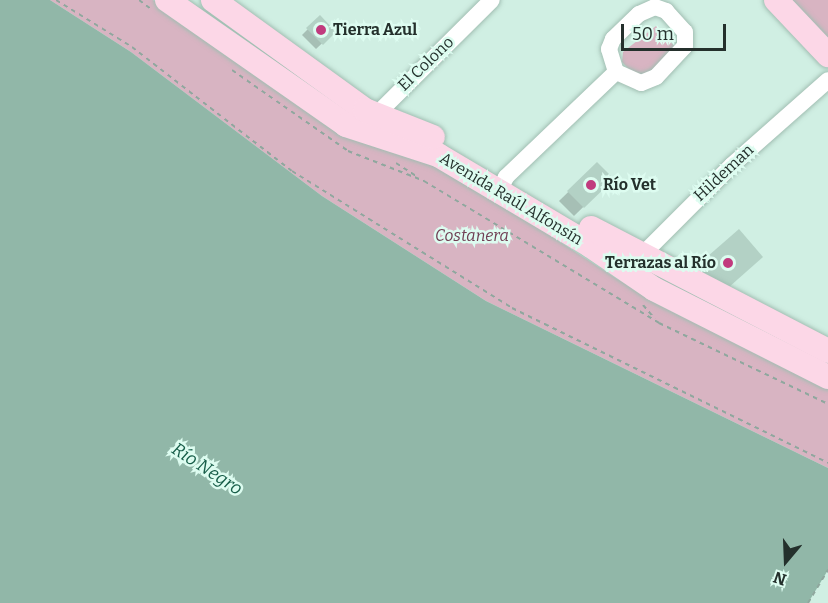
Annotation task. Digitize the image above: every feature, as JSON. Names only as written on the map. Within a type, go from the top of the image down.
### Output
[{"type":"main road","name":"Avenida Raúl Alfonsín","points":[[213,0],[370,124],[502,184],[634,265],[828,351]]},
{"type":"main road","points":[[776,0],[828,55]]},
{"type":"main road","name":"Avenida Raúl Alfonsín","points":[[159,5],[346,125],[370,124]]},
{"type":"main road","name":"Avenida Raúl Alfonsín","points":[[634,265],[654,290],[828,377]]},
{"type":"street","name":"El Colono","points":[[370,124],[492,0]]},
{"type":"street","points":[[655,7],[666,10],[685,32],[685,46],[656,77],[641,83],[616,72],[609,49],[613,39],[639,14],[655,7]]},
{"type":"street","points":[[502,184],[616,72]]},
{"type":"street","name":"Hildeman","points":[[634,265],[826,86]]},
{"type":"path","points":[[57,0],[132,47],[292,171],[512,308],[828,463]]},
{"type":"path","points":[[139,0],[159,5]]},
{"type":"path","points":[[227,66],[348,151],[423,181],[659,323],[828,404]]},
{"type":"path","points":[[808,603],[828,570]]},
{"type":"green space","name":"Costanera","points":[[50,0],[153,0],[340,131],[435,161],[617,279],[828,385],[828,468],[486,301],[322,196],[131,52]]},
{"type":"green space","points":[[789,0],[828,0],[828,41]]},
{"type":"green space","points":[[656,26],[676,48],[645,78],[636,77],[622,62],[623,52]]},
{"type":"water","name":"Río Negro","points":[[0,0],[50,0],[131,52],[322,196],[486,301],[828,468],[828,603],[0,603]]},
{"type":"pier","points":[[828,570],[828,603],[808,603]]},
{"type":"building","name":"Tierra Azul","points":[[320,15],[336,32],[323,45],[306,28]]},
{"type":"building","name":"Río Vet","points":[[597,162],[614,179],[584,208],[567,191]]},
{"type":"building","name":"Terrazas al Río","points":[[739,229],[763,257],[729,287],[692,270]]},
{"type":"place","name":"Tierra Azul","points":[[321,30]]},
{"type":"place","name":"Río Vet","points":[[591,185]]},
{"type":"place","name":"Terrazas al Río","points":[[728,263]]}]
